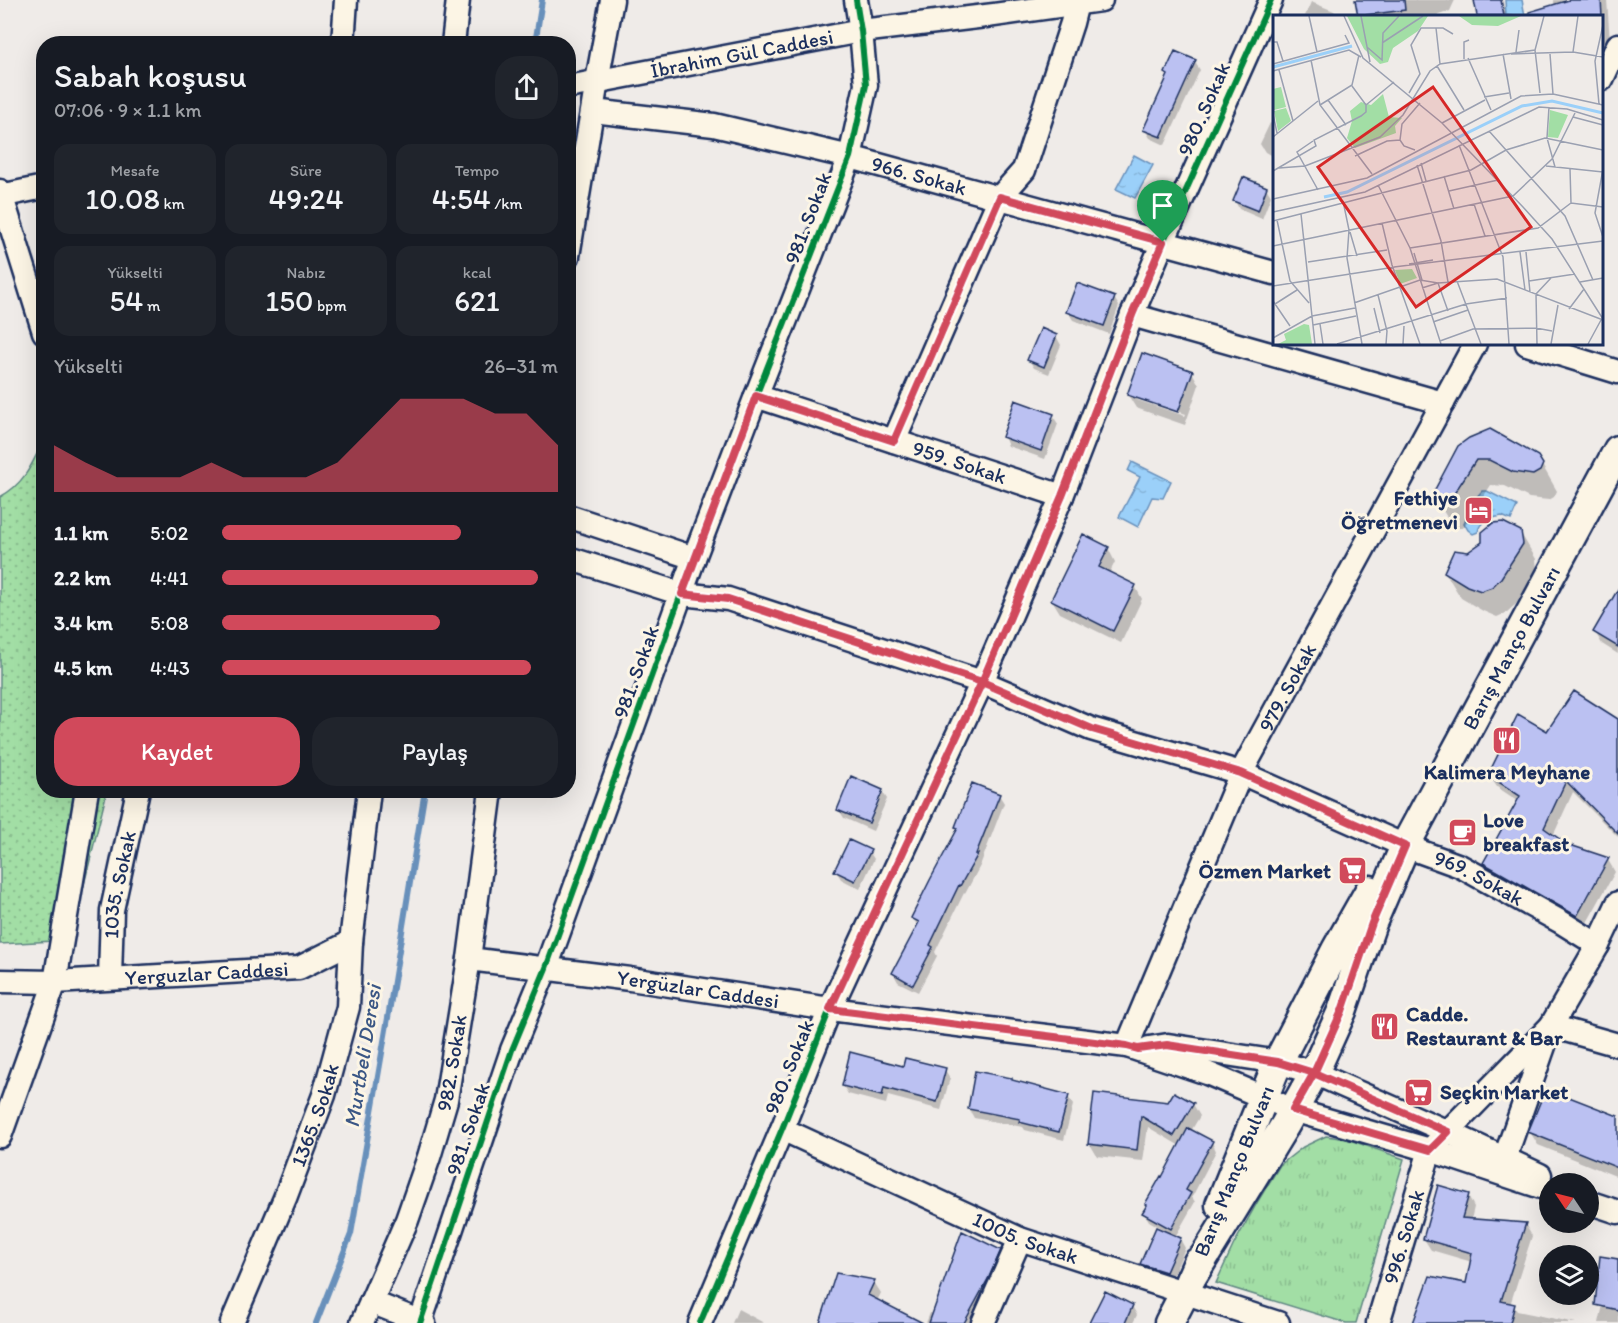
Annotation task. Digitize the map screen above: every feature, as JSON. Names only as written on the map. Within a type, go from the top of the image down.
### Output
[{"type":"main road","name":"Barış Manço Bulvarı","points":[[1169,1323],[1188,1286],[1314,1073],[1342,1011],[1372,923],[1405,846],[1618,450]]},
{"type":"main road","name":"Barış Manço Bulvarı","points":[[1188,1286],[1278,1062],[1377,876],[1405,846]]},
{"type":"street","points":[[344,36],[346,0]]},
{"type":"street","points":[[454,36],[458,0]]},
{"type":"street","points":[[576,210],[612,0]]},
{"type":"street","name":"981. Sokak","points":[[421,1322],[512,1050],[546,968],[694,558],[850,157],[866,85],[856,0]]},
{"type":"street","name":"İbrahim Gül Caddesi","points":[[576,85],[861,31],[1101,0]]},
{"type":"street","name":"980. Sokak","points":[[700,1323],[830,1009],[982,682],[1062,496],[1132,315],[1271,0]]},
{"type":"street","points":[[894,441],[1000,197],[1024,170],[1077,3]]},
{"type":"street","points":[[1603,77],[1618,45]]},
{"type":"street","name":"966. Sokak","points":[[593,111],[714,125],[850,157],[1273,272]]},
{"type":"street","points":[[36,188],[1,194],[36,306]]},
{"type":"street","points":[[1132,315],[1443,403]]},
{"type":"street","name":"979. Sokak","points":[[1132,1048],[1241,773],[1474,345]]},
{"type":"street","points":[[1530,345],[1618,372]]},
{"type":"street","name":"959. Sokak","points":[[756,396],[1062,496]]},
{"type":"street","points":[[576,519],[694,558]]},
{"type":"street","name":"969. Sokak","points":[[576,561],[682,594],[728,599],[982,682],[1092,729],[1241,773],[1405,846],[1460,866],[1598,945]]},
{"type":"street","points":[[0,1136],[55,982],[86,798]]},
{"type":"street","name":"1035. Sokak","points":[[110,978],[112,910],[136,798]]},
{"type":"street","name":"1365. Sokak","points":[[232,1323],[285,1198],[324,1095],[348,1007],[351,942],[368,798]]},
{"type":"street","name":"982. Sokak","points":[[362,1323],[407,1220],[446,1100],[469,959],[490,798]]},
{"type":"street","points":[[1503,1166],[1551,1026],[1598,945],[1618,903]]},
{"type":"street","name":"Yerguzlar Caddesi","points":[[0,981],[55,982],[299,968],[351,942]]},
{"type":"street","name":"Yergüzlar Caddesi","points":[[469,959],[1132,1048],[1207,1073],[1293,1110],[1430,1150],[1503,1166],[1539,1184]]},
{"type":"street","points":[[1551,1026],[1618,1045]]},
{"type":"street","points":[[1430,1150],[1551,1026]]},
{"type":"street","points":[[1132,1048],[1167,1045],[1278,1062],[1314,1073],[1448,1132],[1503,1166],[1539,1178]]},
{"type":"street","name":"1005. Sokak","points":[[782,1129],[1020,1239],[1188,1286],[1278,1323]]},
{"type":"street","name":"996. Sokak","points":[[1378,1323],[1430,1150]]},
{"type":"street","points":[[983,1323],[1020,1239]]},
{"type":"street","points":[[371,1302],[421,1322]]},
{"type":"green space","points":[[36,456],[36,798],[105,798],[81,897],[54,941],[0,944],[0,497],[21,480]]},
{"type":"green space","points":[[1326,1136],[1347,1139],[1404,1159],[1356,1323],[1346,1323],[1216,1283],[1233,1246],[1280,1165],[1303,1147]]},
{"type":"water","points":[[1505,0],[1522,0],[1525,15],[1506,15]]},
{"type":"water","points":[[1134,155],[1153,165],[1135,198],[1116,189]]},
{"type":"water","points":[[1132,462],[1171,481],[1163,498],[1152,497],[1138,527],[1119,517],[1140,477],[1128,471]]},
{"type":"water","points":[[1482,491],[1487,491],[1517,506],[1511,520],[1502,516],[1490,519],[1483,522],[1478,532],[1473,534],[1464,523],[1475,499]]},
{"type":"building","points":[[1355,0],[1404,0],[1405,10],[1358,15]]},
{"type":"building","points":[[1474,0],[1501,0],[1504,15],[1477,15]]},
{"type":"building","points":[[1569,0],[1601,0],[1602,15],[1529,15],[1529,12]]},
{"type":"building","points":[[1175,51],[1196,60],[1161,137],[1143,130],[1168,75],[1165,73]]},
{"type":"building","points":[[1243,177],[1267,187],[1258,211],[1233,201]]},
{"type":"building","points":[[1077,283],[1115,297],[1104,326],[1066,312]]},
{"type":"building","points":[[1041,328],[1057,335],[1044,367],[1027,360]]},
{"type":"building","points":[[1142,353],[1193,371],[1178,412],[1127,395]]},
{"type":"building","points":[[1015,400],[1054,414],[1041,451],[1002,437]]},
{"type":"building","points":[[1490,429],[1538,456],[1543,464],[1540,471],[1533,475],[1513,472],[1489,460],[1476,460],[1448,503],[1432,495],[1458,446],[1469,438]]},
{"type":"building","points":[[1503,522],[1521,531],[1523,544],[1501,578],[1492,587],[1481,591],[1467,586],[1444,572],[1454,550],[1468,552],[1482,542],[1482,532],[1493,523]]},
{"type":"building","points":[[1083,534],[1109,547],[1099,567],[1136,585],[1113,631],[1051,600]]},
{"type":"building","points":[[1618,589],[1618,647],[1593,632]]},
{"type":"building","points":[[1574,691],[1618,719],[1618,834],[1566,781],[1544,828],[1567,844],[1609,858],[1577,916],[1483,863],[1520,796],[1488,775],[1518,714],[1547,731]]},
{"type":"building","points":[[851,776],[883,790],[869,823],[837,810]]},
{"type":"building","points":[[972,783],[1000,794],[976,854],[978,854],[959,885],[930,945],[933,947],[913,985],[892,973],[919,922],[911,918],[958,828],[955,827]]},
{"type":"building","points":[[849,840],[871,850],[855,881],[834,871]]},
{"type":"building","points":[[850,1052],[903,1066],[905,1058],[946,1068],[937,1102],[884,1088],[882,1096],[842,1086]]},
{"type":"building","points":[[975,1071],[1012,1078],[1012,1080],[1069,1095],[1059,1132],[1019,1122],[1020,1119],[968,1109]]},
{"type":"building","points":[[1546,1088],[1618,1116],[1618,1168],[1528,1132]]},
{"type":"building","points":[[1174,1092],[1194,1103],[1174,1136],[1141,1116],[1137,1150],[1088,1144],[1094,1093],[1168,1102]]},
{"type":"building","points":[[1188,1128],[1213,1141],[1186,1190],[1191,1193],[1171,1229],[1142,1213]]},
{"type":"building","points":[[1438,1185],[1469,1194],[1462,1218],[1526,1223],[1501,1301],[1515,1304],[1510,1323],[1413,1323],[1430,1276],[1466,1283],[1472,1253],[1423,1239]]},
{"type":"building","points":[[1156,1227],[1181,1238],[1166,1272],[1140,1264]]},
{"type":"building","points":[[962,1231],[1001,1250],[964,1323],[929,1323]]},
{"type":"building","points":[[1600,1256],[1618,1259],[1618,1310],[1595,1305],[1599,1305]]},
{"type":"building","points":[[836,1273],[875,1280],[868,1295],[923,1323],[820,1323]]},
{"type":"building","points":[[1105,1291],[1133,1305],[1125,1323],[1089,1323]]},
{"type":"waterway","name":"Murtbeli Deresi","points":[[536,36],[542,0]]},
{"type":"waterway","name":"Murtbeli Deresi","points":[[316,1323],[351,1234],[424,798]]},
{"type":"cycle path","points":[[420,1323],[512,1050],[546,968],[694,558],[850,157],[866,85],[856,0]]},
{"type":"cycle path","points":[[700,1323],[830,1009],[982,682],[1062,496],[1132,315],[1271,0]]},
{"type":"place","name":"Fethiye Öğretmenevi","points":[[1479,510]]},
{"type":"place","name":"Kalimera Meyhane","points":[[1507,741]]},
{"type":"place","name":"Love breakfast","points":[[1462,832]]},
{"type":"place","name":"Özmen Market","points":[[1352,871]]},
{"type":"place","name":"Cadde. Restaurant & Bar","points":[[1385,1026]]},
{"type":"place","name":"Seçkin Market","points":[[1419,1092]]},
{"type":"route","points":[[1163,242],[1000,197],[894,441],[756,396],[682,594],[728,599],[982,682],[1092,729],[1241,773],[1405,846],[1372,923],[1342,1011],[1314,1073],[1293,1110],[1430,1150],[1448,1132],[1314,1073],[1278,1062],[1167,1045],[1138,1049],[830,1009],[982,682],[1062,496],[1132,315],[1163,242]]}]
